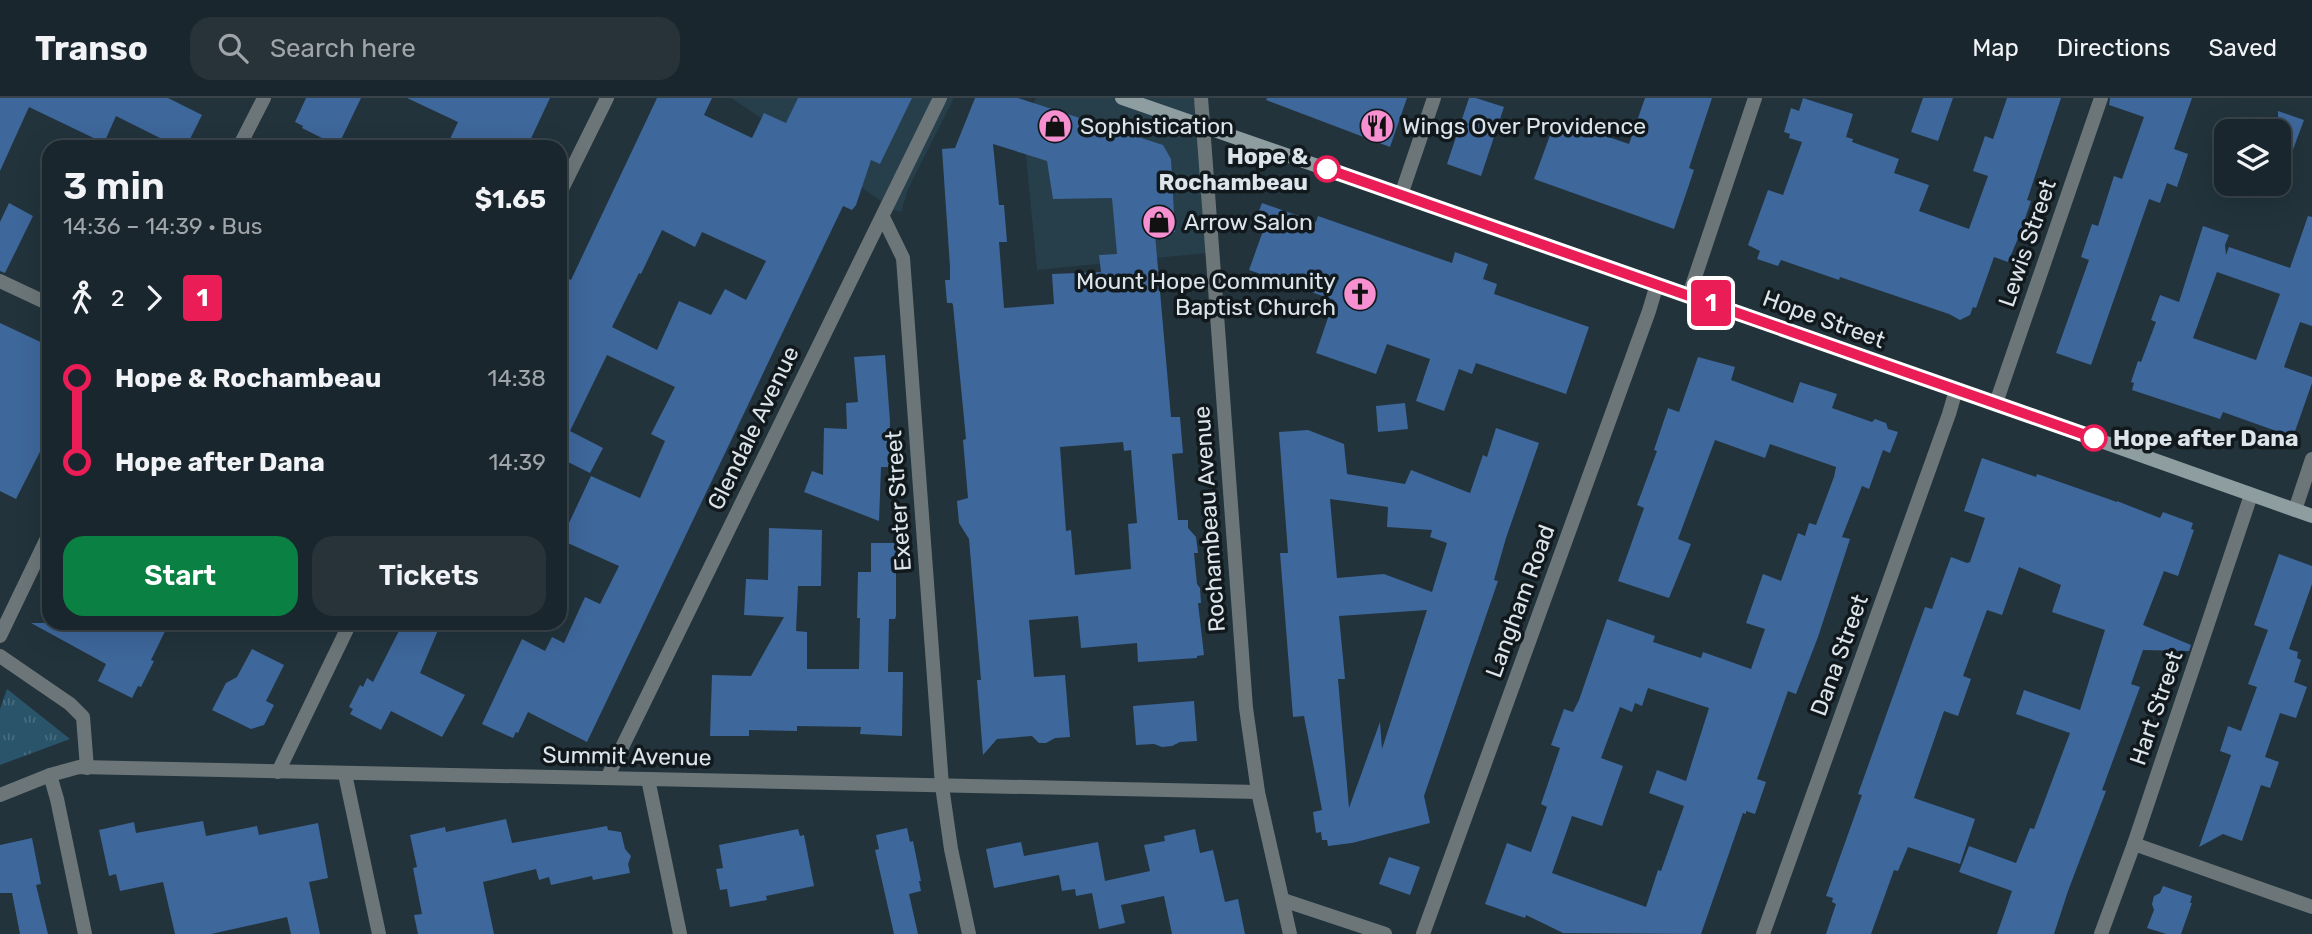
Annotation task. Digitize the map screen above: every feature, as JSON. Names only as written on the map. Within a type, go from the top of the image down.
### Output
[{"type":"main road","name":"Hope Street","points":[[1122,98],[2312,516]]},
{"type":"street","points":[[243,140],[264,98]]},
{"type":"street","points":[[567,179],[607,98]]},
{"type":"street","name":"Glendale Avenue","points":[[607,778],[940,98]]},
{"type":"street","name":"Rochambeau Avenue","points":[[1201,98],[1246,708],[1258,792],[1290,934]]},
{"type":"street","points":[[1401,195],[1434,98]]},
{"type":"street","points":[[1689,295],[1755,98]]},
{"type":"street","name":"Lewis Street","points":[[1996,403],[2101,98]]},
{"type":"street","name":"Exeter Street","points":[[883,217],[903,258],[943,786],[951,849],[969,934]]},
{"type":"street","points":[[0,281],[42,301]]},
{"type":"street","name":"Langham Road","points":[[1423,934],[1657,284]]},
{"type":"street","name":"Dana Street","points":[[1763,934],[1950,414],[1956,390]]},
{"type":"street","points":[[2295,510],[2312,459]]},
{"type":"street","name":"Hart Street","points":[[2101,934],[2134,844],[2251,495]]},
{"type":"street","points":[[0,636],[42,549]]},
{"type":"street","points":[[278,772],[347,630]]},
{"type":"street","points":[[0,656],[70,704],[83,717],[87,768]]},
{"type":"street","name":"Summit Avenue","points":[[0,795],[50,775],[79,767],[1258,792]]},
{"type":"street","points":[[345,774],[379,934]]},
{"type":"street","points":[[50,775],[85,934]]},
{"type":"street","points":[[648,779],[680,934]]},
{"type":"street","points":[[2134,844],[2312,907]]},
{"type":"street","points":[[1283,900],[1385,934]]},
{"type":"shaded area","points":[[731,98],[954,98],[908,189],[901,212],[892,209]]},
{"type":"shaded area","points":[[1036,98],[1208,98],[1216,252],[1037,270],[1023,125]]},
{"type":"green space","points":[[7,689],[70,739],[0,765],[0,709]]},
{"type":"building","points":[[0,98],[168,98],[202,115],[190,140],[164,140],[116,116],[105,140],[98,140],[29,107],[0,171]]},
{"type":"building","points":[[306,98],[361,98],[341,140],[326,140],[295,122]]},
{"type":"building","points":[[407,98],[550,98],[530,140],[452,140],[450,139],[458,122]]},
{"type":"building","points":[[657,98],[712,98],[704,115],[752,138],[764,113],[786,123],[798,98],[912,98],[880,164],[871,160],[856,205],[852,210],[843,206],[587,742],[528,712],[513,738],[482,724],[522,639],[545,651],[552,637],[564,643],[585,597],[600,604],[619,566],[567,543],[567,527],[591,476],[640,498],[665,441],[651,434],[675,387],[607,355],[570,431],[603,448],[590,473],[567,462],[567,278],[571,280]],"holes":[[[662,230],[695,247],[702,232],[766,261],[746,300],[725,289],[711,315],[679,301],[657,350],[612,327]]]},
{"type":"building","points":[[975,98],[1018,98],[1163,145],[1171,159],[1175,232],[1155,234],[1171,417],[1180,417],[1183,453],[1172,454],[1178,520],[1188,520],[1188,528],[1196,537],[1198,553],[1194,553],[1197,584],[1200,588],[1201,603],[1198,603],[1204,655],[1197,658],[1138,662],[1137,643],[1081,648],[1078,616],[1029,620],[1034,677],[1065,675],[1070,737],[1055,738],[1046,743],[1039,743],[1032,736],[997,739],[983,755],[977,680],[981,680],[969,539],[959,523],[957,501],[968,498],[963,440],[966,439],[953,305],[947,303],[945,280],[950,280],[950,267],[942,149],[955,148]],"holes":[[[993,144],[1047,161],[1053,199],[1112,198],[1117,254],[1099,255],[1101,272],[1052,274],[1054,304],[1004,308],[999,242],[1007,242],[1004,205],[999,205]],[[1123,442],[1124,451],[1131,450],[1137,523],[1128,524],[1131,569],[1075,575],[1071,530],[1066,531],[1060,447]]]},
{"type":"building","points":[[1407,98],[1390,147],[1266,100]]},
{"type":"building","points":[[1469,98],[1504,107],[1481,176],[1447,164]]},
{"type":"building","points":[[1645,98],[1712,98],[1689,168],[1694,170],[1674,229],[1534,179],[1556,119],[1629,144]]},
{"type":"building","points":[[1803,98],[1853,114],[1846,137],[1853,139],[1852,142],[1899,159],[1894,173],[1929,185],[1919,211],[1969,229],[1988,176],[1973,171],[1985,136],[1993,139],[2007,98],[2061,98],[2027,200],[2031,201],[2019,236],[2008,262],[1994,257],[1976,308],[1973,307],[1970,315],[1960,320],[1840,277],[1839,280],[1781,260],[1778,266],[1757,259],[1760,251],[1748,245],[1768,190],[1783,195],[1802,142],[1789,138],[1790,134],[1784,132],[1791,108],[1799,111]]},
{"type":"building","points":[[1923,98],[1953,98],[1938,141],[1911,132]]},
{"type":"building","points":[[2110,98],[2192,98],[2174,149],[2188,154],[2177,187],[2167,183],[2160,203],[2149,199],[2091,365],[2056,353],[2089,260],[2081,257],[2092,224],[2098,226],[2114,176],[2122,179],[2144,117],[2109,105]]},
{"type":"building","points":[[2278,111],[2304,120],[2291,155],[2291,119],[2278,119]]},
{"type":"building","points":[[9,203],[33,216],[5,273],[0,271],[0,222]]},
{"type":"building","points":[[1262,203],[1316,222],[1318,216],[1452,263],[1455,252],[1488,264],[1483,279],[1497,284],[1494,294],[1589,327],[1566,394],[1476,363],[1472,374],[1459,369],[1444,411],[1416,401],[1430,359],[1387,344],[1376,374],[1316,353],[1334,300],[1249,270],[1264,228],[1254,224]]},
{"type":"building","points":[[2308,216],[2312,217],[2312,326],[2300,322],[2284,367],[2312,377],[2293,437],[2223,412],[2220,419],[2132,390],[2134,383],[2131,382],[2138,361],[2141,362],[2156,322],[2151,320],[2160,295],[2179,302],[2203,226],[2229,235],[2225,245],[2226,255],[2229,247],[2290,268]],"holes":[[[2217,272],[2280,294],[2256,360],[2193,338]]]},
{"type":"building","points":[[0,323],[42,343],[42,448],[16,499],[0,491]]},
{"type":"building","points":[[885,355],[890,421],[889,467],[881,467],[879,521],[804,492],[812,471],[823,475],[824,428],[847,429],[846,403],[858,402],[854,357]]},
{"type":"building","points":[[1698,357],[1735,367],[1731,380],[1793,403],[1800,382],[1837,394],[1832,408],[1872,422],[1875,419],[1886,423],[1888,429],[1898,432],[1890,453],[1883,450],[1869,489],[1862,486],[1842,537],[1850,539],[1818,637],[1796,694],[1788,691],[1757,779],[1766,782],[1755,814],[1746,811],[1746,814],[1743,813],[1701,934],[1563,933],[1526,915],[1525,918],[1485,904],[1507,843],[1531,852],[1547,807],[1541,804],[1560,748],[1551,745],[1564,709],[1573,712],[1579,700],[1607,619],[1655,636],[1653,642],[1701,658],[1703,652],[1751,669],[1765,629],[1746,623],[1763,574],[1781,581],[1798,533],[1805,536],[1809,523],[1816,525],[1834,477],[1836,467],[1770,444],[1765,458],[1715,440],[1678,539],[1691,544],[1669,598],[1618,581],[1644,508],[1637,505],[1657,451],[1654,450],[1668,408],[1679,412]],"holes":[[[1648,688],[1709,708],[1686,781],[1657,770],[1649,793],[1684,806],[1646,907],[1552,873],[1572,816],[1602,826],[1623,766],[1601,758],[1620,707],[1632,712],[1635,703],[1642,706]]]},
{"type":"building","points":[[1405,403],[1408,429],[1378,432],[1376,406]]},
{"type":"building","points":[[1496,428],[1539,443],[1506,538],[1494,580],[1498,581],[1424,796],[1430,823],[1352,843],[1328,846],[1327,840],[1322,840],[1321,832],[1316,833],[1313,812],[1322,810],[1304,716],[1293,717],[1280,553],[1288,553],[1279,432],[1308,430],[1344,444],[1347,474],[1405,484],[1411,470],[1470,493],[1483,455],[1487,457]],"holes":[[[1330,499],[1388,507],[1387,527],[1432,530],[1430,537],[1447,543],[1432,592],[1384,574],[1337,578]],[[1427,610],[1382,749],[1380,722],[1349,808],[1338,679],[1345,679],[1339,616]]]},
{"type":"building","points":[[1982,458],[2036,477],[2037,474],[2160,518],[2163,512],[2193,523],[2191,529],[2194,530],[2178,576],[2164,571],[2143,625],[2191,645],[2189,651],[2143,650],[2131,684],[2140,687],[2054,934],[1997,934],[2012,891],[1959,872],[1969,846],[2016,863],[2030,828],[2034,829],[2070,733],[2016,714],[2024,690],[2080,710],[2105,630],[2052,612],[2061,585],[2019,567],[2002,615],[1987,610],[1963,676],[1971,679],[1958,716],[1944,711],[1914,798],[1975,819],[1960,864],[1908,847],[1898,871],[1894,870],[1871,934],[1826,934],[1836,904],[1832,902],[1833,898],[1826,896],[1862,795],[1858,794],[1925,607],[1932,609],[1951,557],[1970,562],[1985,518],[1964,511]]},
{"type":"building","points":[[769,528],[822,530],[821,586],[798,586],[796,631],[807,632],[807,669],[859,669],[858,572],[871,572],[871,543],[896,543],[896,616],[895,619],[889,619],[888,672],[903,672],[902,736],[860,734],[861,727],[797,726],[797,731],[749,730],[749,736],[710,736],[712,675],[751,676],[784,617],[744,615],[746,579],[768,580]]},
{"type":"building","points":[[2279,554],[2312,566],[2312,584],[2289,649],[2298,652],[2297,658],[2301,660],[2294,682],[2307,687],[2296,718],[2280,713],[2265,757],[2279,762],[2270,788],[2261,785],[2242,841],[2223,834],[2199,847],[2231,755],[2220,751],[2228,726],[2241,731],[2257,687],[2248,684],[2268,630],[2254,625]]},
{"type":"building","points":[[31,623],[42,623],[42,629]]},
{"type":"building","points":[[44,630],[166,630],[151,660],[154,661],[141,687],[138,686],[132,698],[98,681],[106,664]]},
{"type":"building","points":[[399,630],[438,630],[420,673],[465,695],[442,737],[391,711],[381,730],[350,714],[353,709],[349,707],[360,685],[363,687],[367,678],[373,682]]},
{"type":"building","points":[[252,649],[284,665],[266,701],[274,705],[264,725],[251,729],[212,710],[226,683],[237,677]]},
{"type":"building","points":[[1194,701],[1197,741],[1162,747],[1154,744],[1136,745],[1133,706]]},
{"type":"building","points":[[506,819],[512,843],[607,826],[608,830],[621,832],[625,849],[631,856],[628,864],[630,873],[593,880],[592,876],[551,885],[549,877],[539,880],[536,869],[483,882],[494,934],[418,934],[414,915],[422,914],[413,868],[417,867],[410,835],[445,827],[446,832]]},
{"type":"building","points":[[203,821],[206,836],[257,826],[259,835],[318,823],[328,878],[309,882],[320,934],[291,934],[287,917],[211,934],[175,934],[163,882],[120,891],[116,874],[109,876],[99,830],[134,822],[136,833]]},
{"type":"building","points":[[907,828],[910,842],[913,841],[921,881],[921,891],[909,894],[918,934],[894,934],[875,850],[879,849],[876,835]]},
{"type":"building","points":[[798,829],[800,836],[804,835],[814,886],[766,896],[767,900],[730,907],[727,889],[720,890],[716,869],[723,868],[719,845]]},
{"type":"building","points":[[1195,829],[1200,853],[1213,850],[1225,902],[1238,899],[1245,934],[1172,934],[1164,896],[1121,905],[1125,923],[1099,929],[1092,893],[1076,896],[1075,889],[1062,891],[1059,875],[994,888],[986,849],[1021,842],[1024,856],[1098,842],[1105,881],[1150,871],[1144,845],[1165,841],[1164,836]]},
{"type":"building","points":[[32,838],[41,884],[36,885],[48,934],[20,934],[12,893],[0,893],[0,845]]},
{"type":"building","points":[[1389,857],[1420,867],[1410,895],[1379,884]]},
{"type":"building","points":[[2163,886],[2192,896],[2181,934],[2166,934],[2147,928],[2154,910],[2154,896],[2160,893]]},
{"type":"bus line","name":"1","points":[[1327,169],[2094,438]]},
{"type":"place","name":"Sophistication","points":[[1055,126]]},
{"type":"place","name":"Wings Over Providence","points":[[1377,126]]},
{"type":"place","name":"Hope & Rochambeau","points":[[1327,169]]},
{"type":"place","name":"Arrow Salon","points":[[1159,222]]},
{"type":"place","name":"Mount Hope Community Baptist Church","points":[[1360,294]]},
{"type":"place","name":"Hope after Dana","points":[[2094,438]]}]
